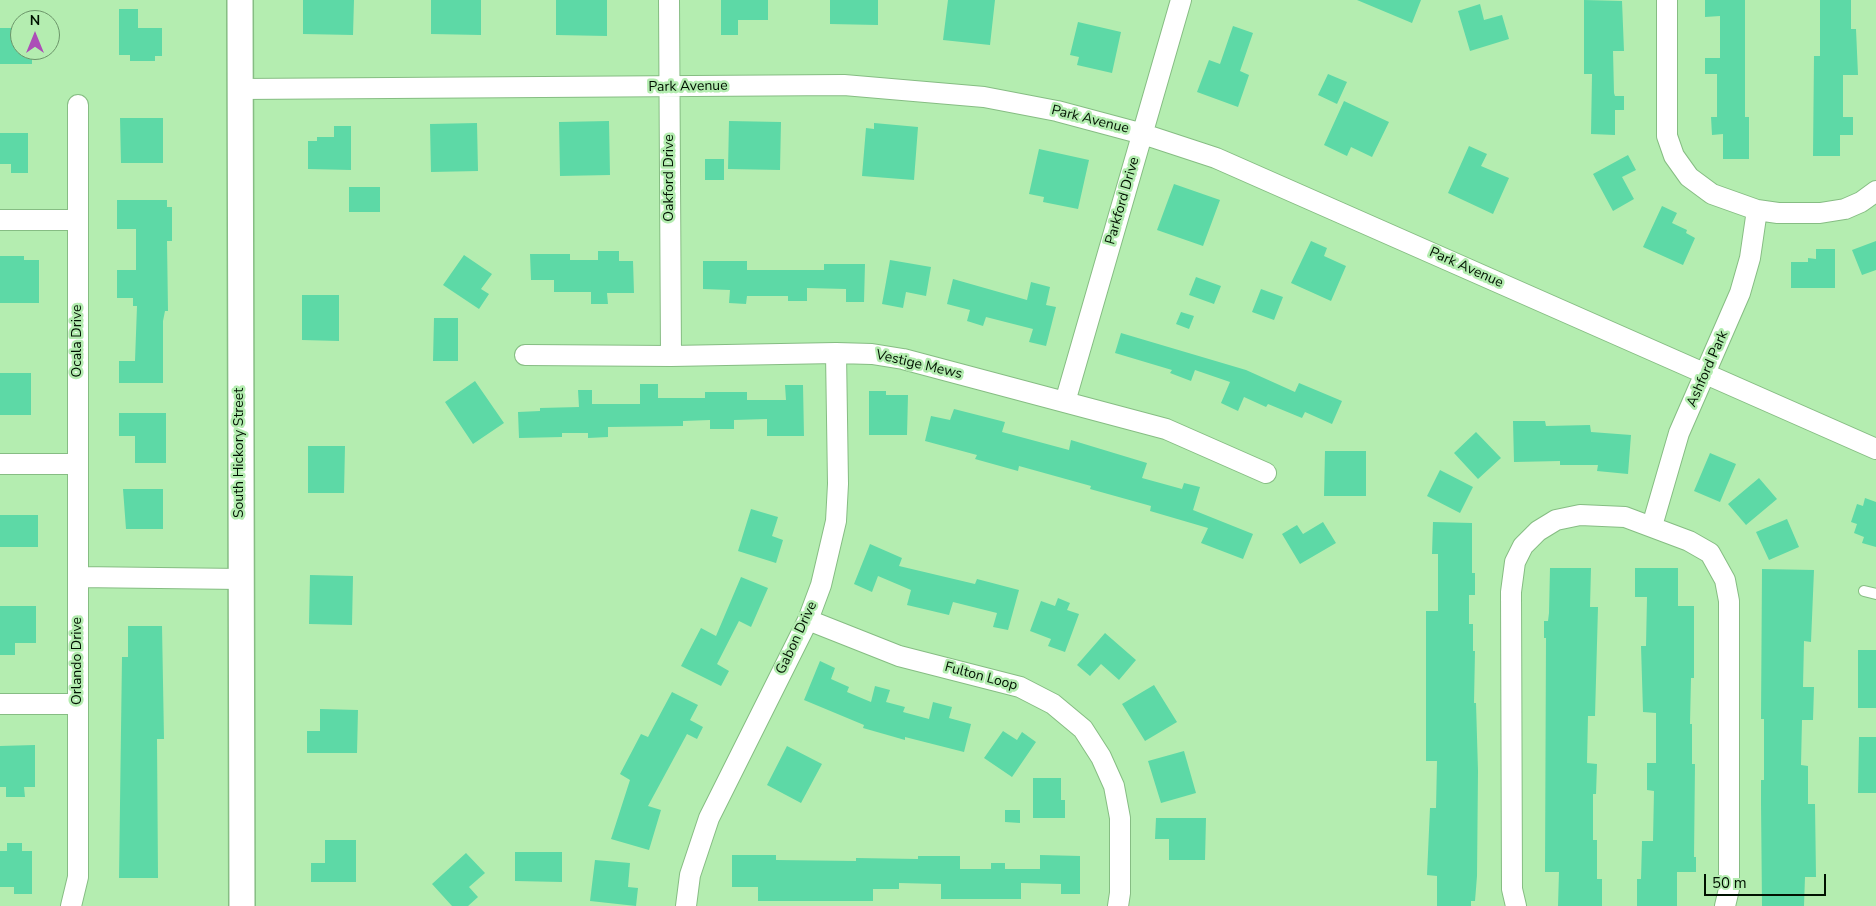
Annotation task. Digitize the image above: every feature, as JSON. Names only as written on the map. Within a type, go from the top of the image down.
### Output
[{"type":"street","name":"South Hickory Street","points":[[240,0],[242,906]]},
{"type":"street","name":"Oakford Drive","points":[[669,0],[671,356]]},
{"type":"street","name":"Parkford Drive","points":[[1065,402],[1181,0]]},
{"type":"street","points":[[1666,0],[1667,136],[1674,156],[1689,177],[1712,194],[1757,210],[1778,213],[1820,213],[1845,209],[1861,202],[1876,191]]},
{"type":"street","name":"Park Avenue","points":[[240,89],[844,85],[984,97],[1030,106],[1143,134],[1216,158],[1876,449]]},
{"type":"street","name":"Ocala Drive","points":[[78,105],[78,577]]},
{"type":"street","name":"Ashford Park","points":[[1652,526],[1668,465],[1680,433],[1740,293],[1750,258],[1757,210]]},
{"type":"street","points":[[0,220],[78,220]]},
{"type":"street","name":"Gabon Drive","points":[[686,906],[690,875],[709,818],[808,620],[821,584],[836,521],[838,484],[836,353]]},
{"type":"street","name":"Vestige Mews","points":[[525,355],[872,354],[903,359],[1166,429],[1266,473]]},
{"type":"street","points":[[0,464],[78,464]]},
{"type":"street","points":[[1516,906],[1512,889],[1511,592],[1515,562],[1532,525],[1580,515],[1625,517],[1689,541],[1710,553],[1725,580],[1729,601],[1729,889],[1725,906]]},
{"type":"street","points":[[78,577],[241,579]]},
{"type":"street","name":"Orlando Drive","points":[[71,906],[78,877],[78,577]]},
{"type":"street","name":"Fulton Loop","points":[[808,620],[899,656],[1020,687],[1053,704],[1083,730],[1101,757],[1114,786],[1120,818],[1120,893],[1118,906]]},
{"type":"street","points":[[0,704],[78,704]]},
{"type":"lane","points":[[1864,590],[1876,594]]},
{"type":"building","points":[[303,0],[354,0],[353,35],[303,34]]},
{"type":"building","points":[[431,0],[481,0],[481,35],[431,34]]},
{"type":"building","points":[[556,0],[607,0],[607,36],[556,35]]},
{"type":"building","points":[[721,0],[768,0],[768,20],[738,20],[738,35],[721,35]]},
{"type":"building","points":[[830,0],[878,0],[878,25],[830,24]]},
{"type":"building","points":[[948,0],[995,0],[990,45],[943,40]]},
{"type":"building","points":[[1357,0],[1421,0],[1412,23]]},
{"type":"building","points":[[1584,0],[1622,1],[1624,51],[1613,51],[1614,93],[1615,96],[1624,96],[1624,110],[1615,110],[1615,135],[1591,134],[1592,74],[1584,74]]},
{"type":"building","points":[[1705,0],[1745,0],[1745,117],[1749,117],[1749,159],[1723,159],[1723,134],[1712,135],[1711,117],[1717,117],[1717,74],[1705,74],[1705,58],[1720,58],[1720,16],[1705,17]]},
{"type":"building","points":[[1820,0],[1851,0],[1851,29],[1856,29],[1858,75],[1843,75],[1843,117],[1853,117],[1853,135],[1840,135],[1840,156],[1813,156],[1814,56],[1820,56]]},
{"type":"building","points":[[1480,4],[1484,20],[1502,15],[1509,39],[1470,51],[1458,11]]},
{"type":"building","points":[[119,9],[138,9],[138,28],[162,28],[162,56],[155,56],[155,61],[130,61],[130,55],[119,55]]},
{"type":"building","points":[[1078,22],[1121,32],[1112,73],[1077,65],[1079,57],[1070,55]]},
{"type":"building","points":[[1233,26],[1253,33],[1240,71],[1249,75],[1238,107],[1197,92],[1209,60],[1220,64]]},
{"type":"building","points":[[0,28],[10,28],[10,60],[32,60],[32,64],[0,64]]},
{"type":"building","points":[[1328,74],[1347,82],[1337,104],[1318,95]]},
{"type":"building","points":[[1344,101],[1389,122],[1372,157],[1351,147],[1347,156],[1324,145]]},
{"type":"building","points":[[120,118],[163,118],[163,163],[121,163]]},
{"type":"building","points":[[609,121],[610,175],[560,176],[559,122]]},
{"type":"building","points":[[729,121],[781,122],[780,170],[728,169]]},
{"type":"building","points":[[477,123],[478,171],[431,172],[430,124]]},
{"type":"building","points":[[874,123],[918,127],[914,180],[862,176],[866,128],[874,129]]},
{"type":"building","points":[[334,126],[351,126],[351,170],[308,169],[308,141],[317,141],[317,137],[334,137]]},
{"type":"building","points":[[0,133],[28,133],[28,173],[11,173],[11,164],[0,164]]},
{"type":"building","points":[[1469,146],[1487,154],[1481,166],[1509,178],[1493,214],[1448,193]]},
{"type":"building","points":[[1039,149],[1089,160],[1078,209],[1043,202],[1044,197],[1029,194]]},
{"type":"building","points":[[1628,155],[1636,170],[1622,177],[1634,199],[1613,211],[1593,174]]},
{"type":"building","points":[[705,159],[724,159],[724,180],[705,180]]},
{"type":"building","points":[[1174,184],[1220,200],[1203,246],[1157,230]]},
{"type":"building","points":[[349,187],[380,187],[380,212],[349,212]]},
{"type":"building","points":[[117,200],[167,200],[167,207],[172,207],[172,241],[167,241],[168,311],[165,311],[163,321],[163,383],[119,383],[119,361],[135,361],[137,306],[133,306],[133,298],[117,298],[117,270],[136,270],[136,229],[117,229]]},
{"type":"building","points":[[1662,206],[1677,213],[1672,223],[1687,230],[1686,233],[1695,238],[1683,265],[1643,247]]},
{"type":"building","points":[[1311,241],[1327,248],[1324,256],[1346,266],[1331,301],[1291,283]]},
{"type":"building","points":[[1876,241],[1876,270],[1862,275],[1852,250]]},
{"type":"building","points":[[1816,249],[1835,249],[1835,288],[1791,288],[1791,262],[1808,262],[1808,258],[1816,259]]},
{"type":"building","points":[[598,251],[619,251],[619,261],[633,261],[634,293],[607,293],[608,304],[591,304],[591,292],[554,292],[554,280],[531,280],[530,254],[570,254],[570,260],[598,260]]},
{"type":"building","points":[[464,255],[492,274],[481,289],[489,294],[479,309],[443,285]]},
{"type":"building","points":[[0,256],[24,256],[24,260],[39,260],[39,303],[0,303]]},
{"type":"building","points":[[890,260],[931,267],[926,296],[906,292],[903,308],[882,304]]},
{"type":"building","points":[[703,261],[747,261],[747,270],[824,270],[824,264],[865,264],[864,302],[846,302],[846,289],[807,288],[807,301],[788,301],[788,296],[747,296],[746,304],[729,303],[730,290],[703,289]]},
{"type":"building","points":[[1196,277],[1221,286],[1214,304],[1189,295]]},
{"type":"building","points":[[953,279],[1027,300],[1031,282],[1050,287],[1046,305],[1056,307],[1046,346],[1029,342],[1033,329],[986,317],[983,326],[967,321],[970,310],[947,304]]},
{"type":"building","points":[[1261,289],[1283,297],[1274,320],[1252,312]]},
{"type":"building","points":[[302,295],[339,295],[339,341],[302,340]]},
{"type":"building","points":[[1181,312],[1194,316],[1189,329],[1176,324]]},
{"type":"building","points":[[434,318],[458,318],[458,361],[433,361]]},
{"type":"building","points":[[1121,333],[1246,370],[1295,392],[1299,383],[1342,401],[1332,424],[1305,412],[1302,418],[1268,404],[1266,407],[1244,397],[1238,411],[1221,403],[1230,382],[1195,370],[1191,381],[1170,373],[1172,370],[1115,353]]},
{"type":"building","points":[[0,373],[31,373],[31,415],[0,415]]},
{"type":"building","points":[[475,381],[504,423],[473,444],[445,402]]},
{"type":"building","points":[[640,384],[658,384],[658,398],[705,398],[705,392],[747,392],[747,400],[786,400],[785,385],[803,385],[804,436],[767,436],[767,419],[734,420],[734,429],[710,429],[710,420],[683,421],[683,426],[608,427],[608,437],[588,438],[588,433],[562,433],[562,437],[519,438],[518,412],[540,411],[540,408],[579,407],[578,390],[592,390],[592,404],[640,404]]},
{"type":"building","points":[[869,391],[886,391],[886,395],[908,395],[907,435],[869,435]]},
{"type":"building","points":[[954,409],[1005,422],[1002,432],[1069,450],[1071,440],[1147,463],[1142,478],[1182,489],[1184,483],[1200,487],[1193,510],[1253,534],[1243,559],[1201,543],[1208,528],[1150,511],[1151,506],[1090,489],[1091,486],[1019,466],[1018,471],[975,459],[977,455],[925,441],[931,416],[950,420]]},
{"type":"building","points":[[119,413],[166,413],[166,463],[135,463],[135,436],[119,436]]},
{"type":"building","points":[[1513,421],[1545,421],[1546,426],[1590,425],[1591,432],[1631,435],[1628,474],[1597,471],[1598,465],[1560,465],[1560,461],[1514,462]]},
{"type":"building","points":[[1476,432],[1501,458],[1478,479],[1454,453]]},
{"type":"building","points":[[308,446],[345,446],[344,493],[308,493]]},
{"type":"building","points":[[1325,451],[1366,451],[1366,496],[1324,496]]},
{"type":"building","points":[[1710,453],[1736,464],[1720,502],[1694,491]]},
{"type":"building","points":[[1440,470],[1473,487],[1460,513],[1427,496]]},
{"type":"building","points":[[1759,478],[1777,499],[1746,525],[1728,504]]},
{"type":"building","points":[[123,489],[163,489],[163,529],[126,529]]},
{"type":"building","points":[[1865,498],[1876,502],[1876,547],[1862,543],[1864,537],[1854,533],[1857,524],[1851,522],[1857,504],[1863,506]]},
{"type":"building","points":[[751,509],[778,517],[772,536],[783,540],[776,563],[738,551]]},
{"type":"building","points":[[0,515],[38,515],[38,547],[0,547]]},
{"type":"building","points":[[1787,519],[1799,547],[1769,560],[1756,532]]},
{"type":"building","points":[[1323,522],[1336,543],[1300,564],[1282,534],[1297,525],[1303,534]]},
{"type":"building","points":[[1433,522],[1472,523],[1472,573],[1475,573],[1475,595],[1469,595],[1469,624],[1473,624],[1473,651],[1475,651],[1474,703],[1476,703],[1478,771],[1477,876],[1475,901],[1471,901],[1471,906],[1437,906],[1437,876],[1427,875],[1430,808],[1436,808],[1437,761],[1426,761],[1426,611],[1438,611],[1438,554],[1432,554]]},
{"type":"building","points":[[870,544],[902,558],[899,566],[975,584],[977,579],[1019,590],[1008,630],[993,627],[997,613],[953,602],[949,615],[907,605],[911,590],[878,576],[872,592],[854,584]]},
{"type":"building","points":[[1550,568],[1591,568],[1590,607],[1598,607],[1595,716],[1588,716],[1587,763],[1597,764],[1596,794],[1593,794],[1593,840],[1597,840],[1597,879],[1602,879],[1602,906],[1558,906],[1559,872],[1545,872],[1546,638],[1544,638],[1544,621],[1548,621],[1549,613]]},
{"type":"building","points":[[1635,568],[1678,568],[1678,606],[1694,606],[1694,678],[1691,678],[1690,724],[1692,724],[1692,764],[1695,764],[1694,857],[1696,857],[1696,872],[1677,872],[1677,906],[1637,906],[1637,879],[1641,879],[1642,841],[1653,841],[1654,791],[1647,790],[1647,763],[1656,763],[1656,713],[1643,712],[1641,646],[1646,646],[1647,597],[1635,597]]},
{"type":"building","points":[[1762,569],[1814,570],[1811,642],[1804,641],[1803,687],[1814,687],[1813,720],[1802,720],[1801,765],[1808,766],[1808,804],[1815,804],[1816,877],[1805,877],[1804,906],[1762,906],[1761,780],[1764,780],[1764,719],[1761,719]]},
{"type":"building","points":[[310,575],[353,576],[352,625],[309,624]]},
{"type":"building","points":[[741,577],[768,588],[751,627],[739,621],[717,664],[729,671],[721,686],[681,666],[701,628],[716,636]]},
{"type":"building","points":[[1058,598],[1070,603],[1067,610],[1079,614],[1065,652],[1048,646],[1051,639],[1030,631],[1041,601],[1055,606]]},
{"type":"building","points":[[0,606],[36,606],[36,643],[15,643],[15,655],[0,655]]},
{"type":"building","points":[[128,626],[162,626],[164,739],[157,739],[158,878],[119,878],[122,657],[128,657]]},
{"type":"building","points":[[1105,633],[1136,660],[1119,680],[1101,664],[1090,676],[1077,665]]},
{"type":"building","points":[[1858,650],[1876,650],[1876,708],[1858,708]]},
{"type":"building","points":[[820,661],[835,668],[831,679],[849,687],[847,692],[871,702],[875,686],[890,690],[886,702],[905,707],[903,712],[929,719],[933,702],[952,707],[949,718],[971,724],[964,752],[905,737],[905,740],[863,728],[864,725],[804,700]]},
{"type":"building","points":[[1154,685],[1177,722],[1145,741],[1122,704]]},
{"type":"building","points":[[672,692],[698,705],[690,720],[703,727],[697,739],[687,734],[648,806],[661,810],[649,850],[611,839],[630,780],[620,774],[641,734],[648,737]]},
{"type":"building","points":[[320,709],[358,710],[357,753],[307,753],[307,731],[320,731]]},
{"type":"building","points":[[1003,731],[1017,740],[1022,732],[1036,742],[1012,777],[984,758]]},
{"type":"building","points":[[1859,737],[1876,737],[1876,793],[1858,793]]},
{"type":"building","points":[[35,745],[35,787],[24,787],[25,797],[6,797],[6,787],[0,787],[0,746]]},
{"type":"building","points":[[787,746],[822,764],[801,803],[767,785]]},
{"type":"building","points":[[1184,751],[1196,793],[1161,803],[1148,761]]},
{"type":"building","points":[[1033,778],[1061,778],[1061,800],[1065,800],[1065,818],[1033,818]]},
{"type":"building","points":[[1005,810],[1020,810],[1020,823],[1005,822]]},
{"type":"building","points":[[1156,818],[1206,818],[1205,860],[1169,860],[1169,839],[1155,839]]},
{"type":"building","points":[[325,840],[356,840],[356,882],[311,882],[311,863],[325,863]]},
{"type":"building","points":[[7,843],[22,843],[22,851],[32,851],[32,894],[14,894],[14,887],[0,887],[0,851],[7,851]]},
{"type":"building","points":[[515,852],[562,852],[562,882],[515,881]]},
{"type":"building","points":[[466,853],[485,873],[469,887],[478,897],[468,906],[452,906],[432,884]]},
{"type":"building","points":[[732,855],[776,855],[776,860],[856,861],[856,858],[918,859],[918,856],[960,856],[960,869],[991,869],[991,863],[1005,863],[1005,869],[1040,869],[1040,855],[1080,856],[1080,894],[1061,894],[1061,884],[1021,883],[1021,899],[941,899],[941,884],[899,883],[899,889],[873,889],[873,901],[758,901],[758,887],[732,887]]},
{"type":"building","points":[[595,860],[630,863],[628,887],[638,888],[636,906],[590,901]]}]
